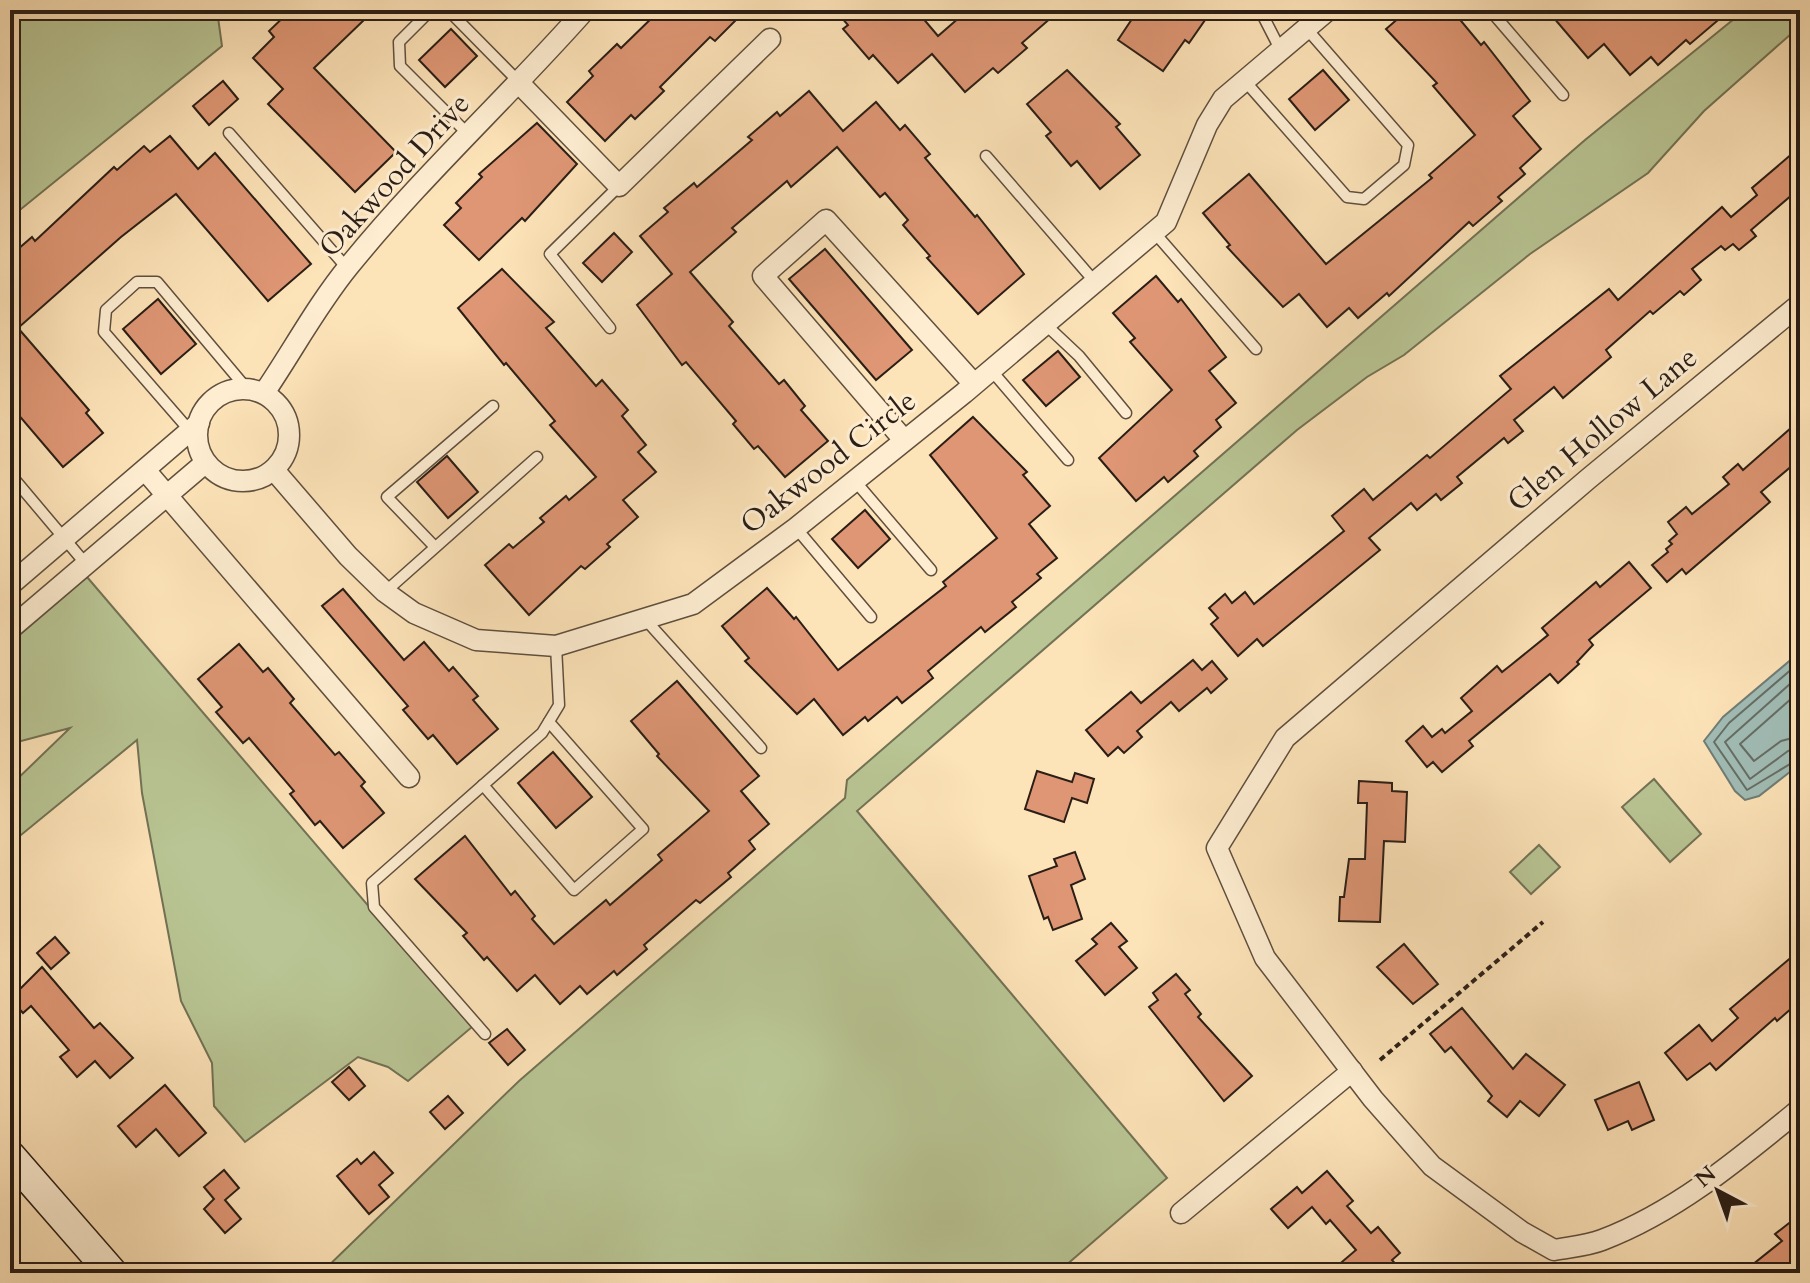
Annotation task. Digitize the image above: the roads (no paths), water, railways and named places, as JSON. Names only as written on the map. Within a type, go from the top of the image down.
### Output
[{"type":"main road","points":[[10,1156],[112,1273]]},
{"type":"street","name":"Oakwood Drive","points":[[256,391],[347,268],[585,10]]},
{"type":"street","name":"Oakwood Circle","points":[[274,470],[348,556],[385,592],[414,613],[476,640],[556,646],[693,604],[855,481],[1166,222],[1207,125],[1223,99],[1328,10]]},
{"type":"street","points":[[520,84],[619,186],[770,39]]},
{"type":"street","points":[[904,440],[763,276],[826,220],[974,384]]},
{"type":"street","name":"Glen Hollow Lane","points":[[1352,1071],[1265,958],[1217,848],[1285,738],[1800,304]]},
{"type":"street","points":[[10,585],[194,427],[208,405],[220,395],[256,391],[286,416],[290,430],[288,446],[274,470],[259,479],[243,482],[228,480],[205,463],[194,427]]},
{"type":"street","points":[[10,629],[205,463]]},
{"type":"street","points":[[145,470],[409,777]]},
{"type":"street","points":[[1181,1213],[1352,1071],[1432,1166],[1522,1232],[1554,1250],[1600,1241],[1664,1209],[1727,1168],[1800,1109]]},
{"type":"lane","points":[[1260,10],[1280,49]]},
{"type":"lane","points":[[1490,10],[1563,95]]},
{"type":"lane","points":[[469,135],[400,66],[399,42],[428,13],[451,13],[520,84]]},
{"type":"lane","points":[[1243,79],[1347,197],[1364,199],[1404,165],[1408,145],[1305,28]]},
{"type":"lane","points":[[229,133],[347,268]]},
{"type":"lane","points":[[986,156],[1095,282]]},
{"type":"lane","points":[[610,328],[550,254],[619,186]]},
{"type":"lane","points":[[1154,232],[1256,349]]},
{"type":"lane","points":[[194,427],[104,332],[106,310],[137,282],[157,282],[256,391]]},
{"type":"lane","points":[[1045,324],[1079,356],[1126,413]]},
{"type":"lane","points":[[991,370],[1068,460]]},
{"type":"lane","points":[[435,547],[387,497],[493,406]]},
{"type":"lane","points":[[385,592],[537,457]]},
{"type":"lane","points":[[10,474],[85,563]]},
{"type":"lane","points":[[855,481],[931,570]]},
{"type":"lane","points":[[796,528],[871,617]]},
{"type":"lane","points":[[645,619],[761,748]]},
{"type":"lane","points":[[485,1034],[374,907],[372,883],[542,733],[559,705],[556,646]]},
{"type":"lane","points":[[483,785],[574,890],[643,829],[549,722]]},
{"type":"water","points":[[1800,652],[1800,764],[1759,796],[1745,800],[1735,791],[1704,741],[1723,717]]}]
